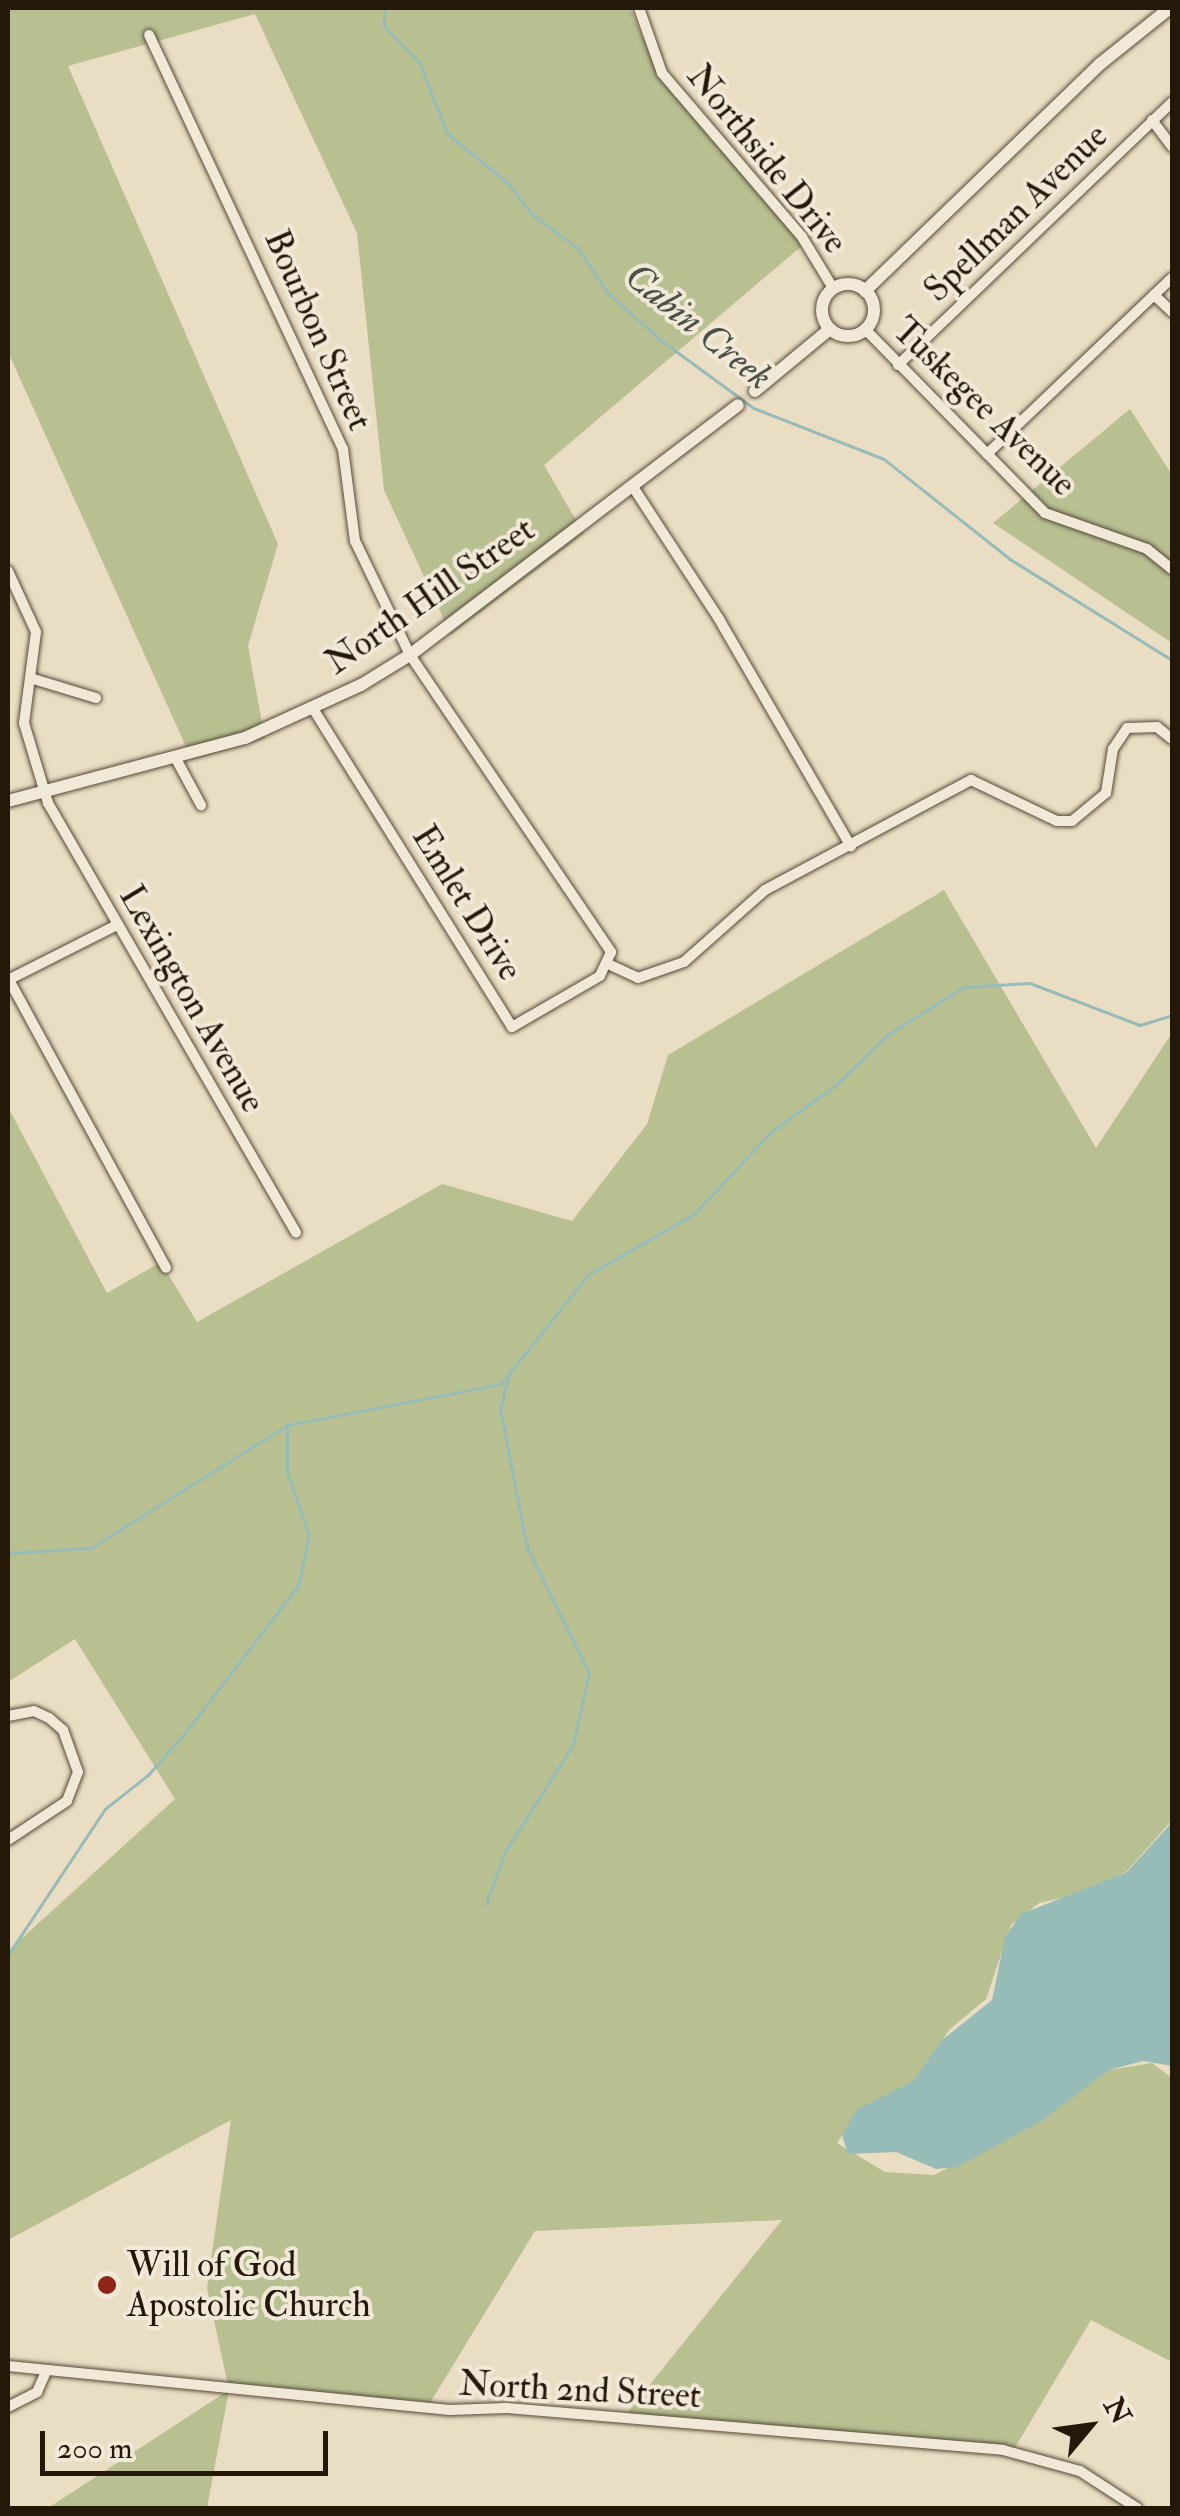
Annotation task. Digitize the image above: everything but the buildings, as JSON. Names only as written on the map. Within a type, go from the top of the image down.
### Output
[{"type":"street","name":"Northside Drive","points":[[639,8],[662,73],[802,236],[833,288]]},
{"type":"street","points":[[865,291],[1100,64],[1170,8]]},
{"type":"street","name":"Bourbon Street","points":[[149,36],[321,396],[350,471],[355,540],[410,655],[585,909],[611,952],[606,964]]},
{"type":"street","name":"Spellman Avenue","points":[[898,365],[1172,102]]},
{"type":"street","points":[[1152,120],[1172,147]]},
{"type":"street","points":[[988,454],[1172,278]]},
{"type":"street","points":[[850,284],[865,291],[874,306],[866,329],[844,336],[830,329],[822,308],[833,288],[850,284]]},
{"type":"street","points":[[1154,295],[1172,312]]},
{"type":"street","name":"North Hill Street","points":[[8,801],[175,757],[314,710],[410,655],[633,487],[830,329]]},
{"type":"street","name":"Tuskegee Avenue","points":[[866,329],[1045,514],[1147,549],[1172,569]]},
{"type":"street","points":[[633,487],[690,571],[851,848]]},
{"type":"street","name":"Lexington Avenue","points":[[8,571],[36,632],[24,723],[44,791],[296,1233]]},
{"type":"street","points":[[30,678],[96,698]]},
{"type":"street","name":"Emlet Drive","points":[[314,710],[512,1027],[600,976],[606,964]]},
{"type":"street","points":[[606,964],[638,978],[684,962],[766,890],[851,848],[971,780],[1057,821],[1072,820],[1106,793],[1113,749],[1127,728],[1157,727],[1172,740]]},
{"type":"street","points":[[175,757],[200,805]]},
{"type":"street","points":[[117,925],[8,979],[166,1268]]},
{"type":"street","points":[[8,1716],[34,1711],[49,1718],[63,1730],[78,1772],[67,1801],[8,1840]]},
{"type":"street","name":"North 2nd Street","points":[[8,2366],[450,2410],[506,2408],[1003,2450],[1080,2471],[1137,2508]]},
{"type":"street","points":[[8,2407],[38,2392],[47,2370]]},
{"type":"green space","points":[[8,8],[630,8],[655,66],[810,239],[544,465],[584,534],[451,635],[384,490],[357,233],[255,14],[68,66],[278,544],[248,646],[265,739],[192,760],[8,352]]},
{"type":"green space","points":[[1130,409],[1172,475],[1172,643],[993,523]]},
{"type":"green space","points":[[944,890],[1096,1148],[1172,1033],[1172,1820],[1127,1871],[1083,1893],[1039,1903],[1011,1925],[986,1999],[949,2030],[910,2090],[857,2113],[837,2143],[885,2172],[934,2175],[1026,2128],[1097,2072],[1152,2063],[1172,2078],[1172,2362],[1091,2320],[1013,2451],[623,2418],[782,2220],[535,2231],[430,2403],[229,2390],[207,2288],[231,2120],[8,2240],[8,1951],[175,1799],[75,1639],[8,1682],[8,1107],[107,1293],[161,1262],[197,1322],[442,1184],[572,1221],[647,1124],[668,1055]]},
{"type":"green space","points":[[229,2390],[207,2508],[48,2508]]},
{"type":"water","points":[[1172,1822],[1172,2066],[1143,2061],[1109,2070],[1040,2122],[957,2167],[936,2169],[896,2152],[848,2154],[842,2135],[856,2110],[913,2081],[942,2040],[992,2000],[1005,1937],[1021,1914],[1127,1872]]},
{"type":"waterway","name":"Cabin Creek","points":[[385,8],[384,26],[420,63],[447,133],[508,183],[533,215],[578,248],[609,294],[661,340],[754,408],[884,459],[1010,559],[1172,660]]},
{"type":"waterway","points":[[8,1553],[91,1548],[288,1425],[501,1384],[588,1275],[694,1214],[771,1132],[836,1085],[887,1035],[964,987],[1030,983],[1140,1025],[1172,1015]]},
{"type":"waterway","points":[[486,1904],[505,1852],[573,1745],[589,1673],[527,1548],[500,1409],[509,1376]]},
{"type":"waterway","points":[[8,1955],[105,1809],[148,1775],[185,1733],[298,1586],[309,1536],[287,1472],[287,1427]]},
{"type":"place","name":"Will of God Apostolic Church","points":[[107,2285]]}]
